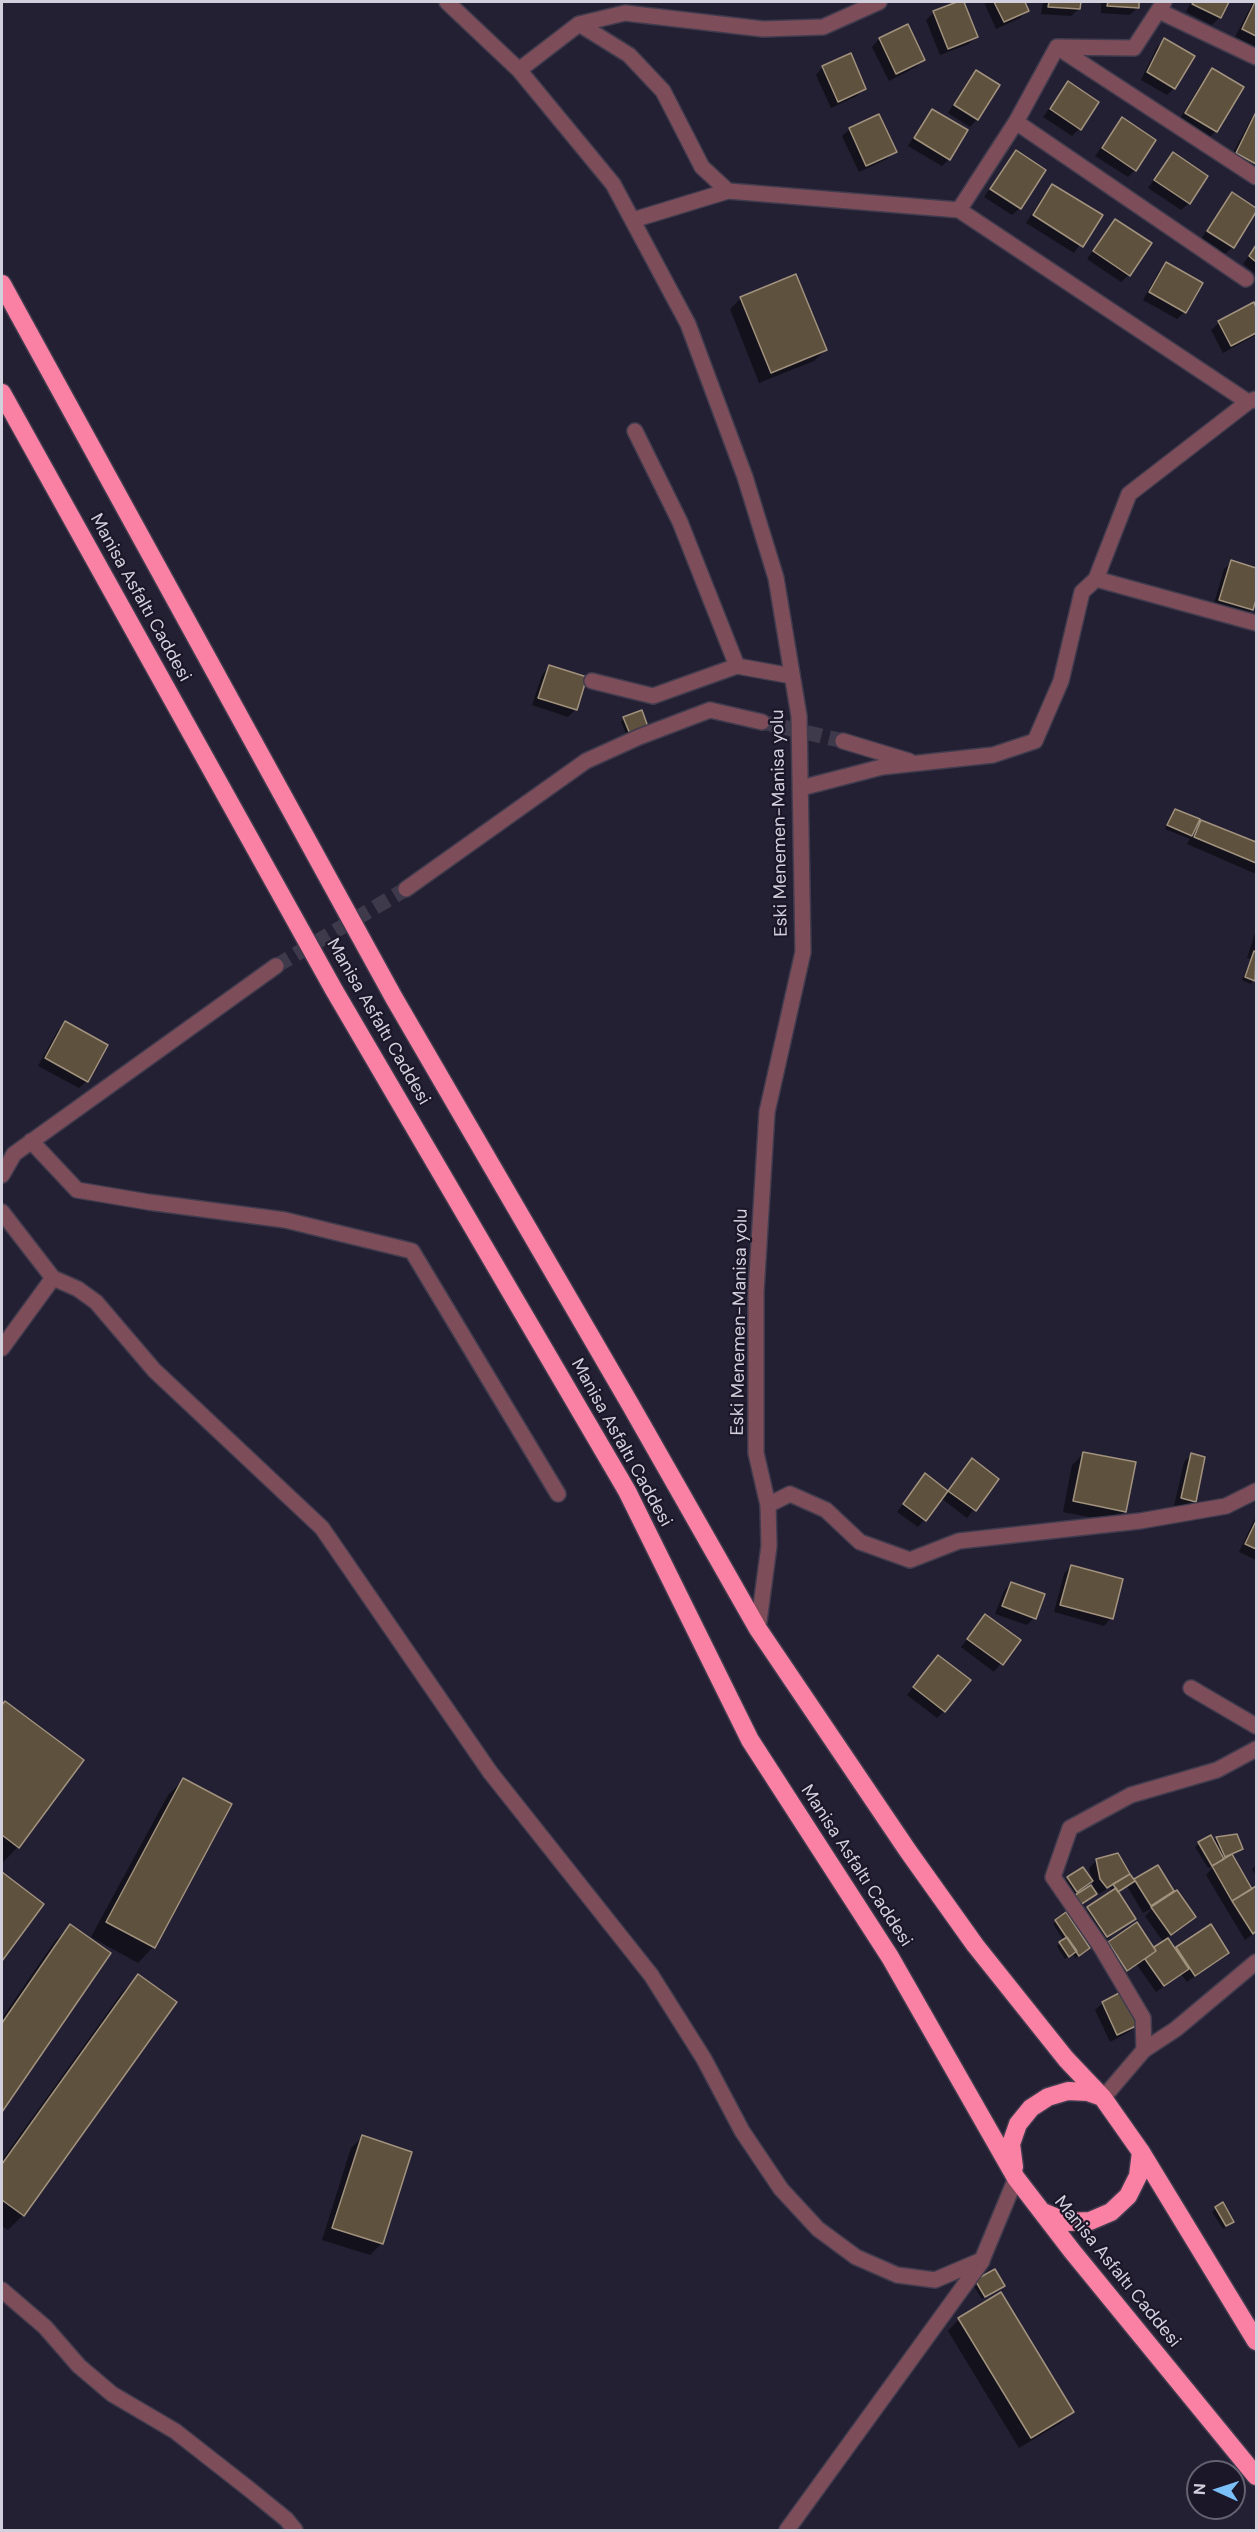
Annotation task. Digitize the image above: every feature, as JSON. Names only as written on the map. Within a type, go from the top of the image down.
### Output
[{"type":"highway","name":"Manisa Asfaltı Caddesi","points":[[2,284],[394,998],[758,1629],[908,1851],[975,1945],[1066,2059],[1103,2098],[1140,2151],[1257,2341]]},
{"type":"highway","name":"Manisa Asfaltı Caddesi","points":[[2,393],[334,990],[627,1491],[750,1740],[890,1957],[1016,2178],[1257,2476]]},
{"type":"highway","points":[[1016,2178],[1011,2144],[1018,2124],[1031,2108],[1048,2097],[1068,2091],[1088,2092],[1103,2098]]},
{"type":"highway","points":[[1041,2211],[1067,2222],[1090,2221],[1111,2212],[1128,2196],[1138,2176],[1140,2151]]},
{"type":"street","name":"Eski Menemen-Manisa yolu","points":[[447,2],[519,70],[613,184],[688,324],[746,477],[776,578],[799,716],[803,952],[767,1113],[756,1292],[756,1453],[768,1505],[769,1546],[758,1629]]},
{"type":"street","points":[[519,70],[579,24],[626,13],[763,29],[823,27],[879,2]]},
{"type":"street","points":[[1057,47],[1134,48],[1161,6],[1257,57]]},
{"type":"street","points":[[579,24],[629,56],[663,91],[702,167],[728,191]]},
{"type":"street","points":[[959,210],[1016,122],[1057,47]]},
{"type":"street","points":[[1057,47],[1257,177]]},
{"type":"street","points":[[1016,122],[1246,279]]},
{"type":"street","points":[[633,220],[728,191],[959,210],[1252,400],[1129,494],[1096,579],[1082,592],[1061,681],[1035,741],[993,755],[882,767],[801,788]]},
{"type":"street","points":[[635,431],[680,522],[737,666]]},
{"type":"street","points":[[1096,579],[1257,623]]},
{"type":"street","points":[[592,681],[653,696],[737,666],[792,676]]},
{"type":"street","points":[[406,889],[586,761],[639,737],[710,710],[762,722]]},
{"type":"street","points":[[843,741],[916,764]]},
{"type":"street","points":[[2,1175],[14,1154],[276,966]]},
{"type":"street","points":[[32,1141],[77,1190],[285,1220],[412,1251],[558,1494]]},
{"type":"street","points":[[2,1212],[53,1278],[78,1289],[96,1302],[154,1370],[322,1528],[490,1772],[651,1975],[704,2059],[742,2131],[781,2189],[818,2229],[856,2258],[897,2275],[935,2280],[982,2260]]},
{"type":"street","points":[[2,1348],[53,1278]]},
{"type":"street","points":[[768,1505],[790,1494],[826,1510],[860,1542],[910,1560],[959,1541],[1151,1519],[1226,1506],[1257,1491]]},
{"type":"street","points":[[1191,1688],[1257,1726]]},
{"type":"street","points":[[1144,2050],[1143,2018],[1101,1947],[1053,1877],[1070,1828],[1131,1794],[1217,1770],[1257,1749]]},
{"type":"street","points":[[1103,2098],[1144,2050],[1176,2029],[1257,1962]]},
{"type":"street","points":[[787,2530],[982,2260],[1016,2178]]},
{"type":"street","points":[[2,2290],[45,2327],[79,2366],[112,2394],[175,2431],[286,2519],[294,2530]]},
{"type":"building","points":[[957,2],[964,2],[978,37],[948,49],[933,11]]},
{"type":"building","points":[[994,2],[1025,2],[1029,11],[1004,22]]},
{"type":"building","points":[[1049,2],[1081,2],[1080,9],[1048,7]]},
{"type":"building","points":[[1108,2],[1139,2],[1139,8],[1107,6]]},
{"type":"building","points":[[1194,2],[1229,2],[1221,18],[1192,4]]},
{"type":"building","points":[[1256,2],[1256,36],[1242,29]]},
{"type":"building","points":[[908,24],[925,60],[896,74],[879,38]]},
{"type":"building","points":[[1164,38],[1195,56],[1175,89],[1147,72]]},
{"type":"building","points":[[851,53],[866,89],[838,102],[822,66]]},
{"type":"building","points":[[1212,68],[1244,87],[1217,132],[1185,113]]},
{"type":"building","points":[[976,70],[1000,85],[978,120],[954,105]]},
{"type":"building","points":[[1068,81],[1099,102],[1081,130],[1050,109]]},
{"type":"building","points":[[932,109],[968,130],[950,160],[914,138]]},
{"type":"building","points":[[1256,112],[1256,164],[1236,153]]},
{"type":"building","points":[[879,114],[897,152],[866,166],[849,128]]},
{"type":"building","points":[[1122,117],[1156,140],[1136,171],[1102,148]]},
{"type":"building","points":[[1016,150],[1046,170],[1021,209],[990,189]]},
{"type":"building","points":[[1173,152],[1208,176],[1190,204],[1154,180]]},
{"type":"building","points":[[1052,184],[1103,215],[1083,247],[1033,215]]},
{"type":"building","points":[[1232,192],[1256,208],[1256,212],[1234,248],[1207,231]]},
{"type":"building","points":[[1115,219],[1152,243],[1130,276],[1093,251]]},
{"type":"building","points":[[1256,245],[1256,262],[1249,256]]},
{"type":"building","points":[[1166,262],[1203,283],[1186,313],[1149,292]]},
{"type":"building","points":[[796,274],[827,350],[771,373],[740,297]]},
{"type":"building","points":[[1254,302],[1256,333],[1231,346],[1218,321]]},
{"type":"building","points":[[1231,560],[1256,568],[1256,600],[1253,610],[1219,600]]},
{"type":"building","points":[[549,665],[587,677],[577,710],[538,698]]},
{"type":"building","points":[[642,710],[648,727],[630,734],[623,717]]},
{"type":"building","points":[[1175,809],[1200,819],[1192,836],[1167,825]]},
{"type":"building","points":[[1201,820],[1256,842],[1256,863],[1194,837]]},
{"type":"building","points":[[1254,951],[1256,952],[1255,981],[1245,977]]},
{"type":"building","points":[[65,1021],[108,1045],[88,1082],[45,1058]]},
{"type":"building","points":[[1083,1452],[1136,1462],[1126,1512],[1073,1501]]},
{"type":"building","points":[[1191,1453],[1205,1457],[1196,1502],[1181,1498]]},
{"type":"building","points":[[972,1458],[999,1479],[976,1511],[948,1491]]},
{"type":"building","points":[[925,1473],[948,1491],[926,1521],[903,1504]]},
{"type":"building","points":[[1256,1521],[1256,1549],[1245,1544]]},
{"type":"building","points":[[1071,1565],[1123,1579],[1113,1619],[1060,1605]]},
{"type":"building","points":[[1011,1582],[1045,1594],[1036,1619],[1002,1606]]},
{"type":"building","points":[[985,1614],[1021,1640],[1003,1665],[967,1639]]},
{"type":"building","points":[[938,1655],[971,1680],[945,1712],[913,1687]]},
{"type":"building","points":[[5,1701],[84,1760],[19,1848],[2,1835],[2,1705]]},
{"type":"building","points":[[183,1778],[232,1804],[155,1948],[106,1922]]},
{"type":"building","points":[[1237,1834],[1243,1849],[1225,1857],[1216,1837]]},
{"type":"building","points":[[1211,1835],[1224,1859],[1212,1866],[1198,1842]]},
{"type":"building","points":[[1118,1853],[1130,1874],[1107,1888],[1100,1879],[1096,1859]]},
{"type":"building","points":[[1232,1854],[1252,1889],[1232,1901],[1212,1866]]},
{"type":"building","points":[[1158,1865],[1174,1891],[1151,1906],[1134,1879]]},
{"type":"building","points":[[1083,1867],[1093,1881],[1077,1892],[1067,1877]]},
{"type":"building","points":[[2,1872],[44,1904],[2,1961]]},
{"type":"building","points":[[1130,1874],[1135,1881],[1118,1892],[1113,1884]]},
{"type":"building","points":[[1091,1885],[1097,1894],[1080,1905],[1072,1897]]},
{"type":"building","points":[[1256,1886],[1256,1931],[1253,1934],[1232,1901]]},
{"type":"building","points":[[1116,1888],[1136,1919],[1107,1937],[1087,1907]]},
{"type":"building","points":[[1177,1890],[1196,1917],[1171,1935],[1151,1907]]},
{"type":"building","points":[[1066,1912],[1090,1948],[1079,1956],[1055,1920]]},
{"type":"building","points":[[1137,1922],[1156,1951],[1127,1971],[1108,1942]]},
{"type":"building","points":[[70,1924],[111,1953],[2,2112],[2,2023]]},
{"type":"building","points":[[1211,1924],[1229,1953],[1195,1976],[1176,1947]]},
{"type":"building","points":[[1067,1937],[1077,1951],[1069,1957],[1059,1942]]},
{"type":"building","points":[[1168,1938],[1189,1969],[1164,1986],[1145,1959],[1156,1951],[1154,1947]]},
{"type":"building","points":[[138,1974],[177,2002],[24,2216],[2,2200],[2,2164]]},
{"type":"building","points":[[1121,1992],[1138,2025],[1117,2035],[1102,2002]]},
{"type":"building","points":[[362,2135],[412,2152],[383,2244],[332,2228]]},
{"type":"building","points":[[1223,2202],[1234,2222],[1226,2226],[1215,2207]]},
{"type":"building","points":[[995,2269],[1005,2286],[985,2297],[975,2280]]},
{"type":"building","points":[[1001,2292],[1074,2412],[1031,2438],[958,2318]]},
{"type":"tunnel","points":[[762,722],[843,741]]},
{"type":"tunnel","points":[[276,966],[406,889]]}]
